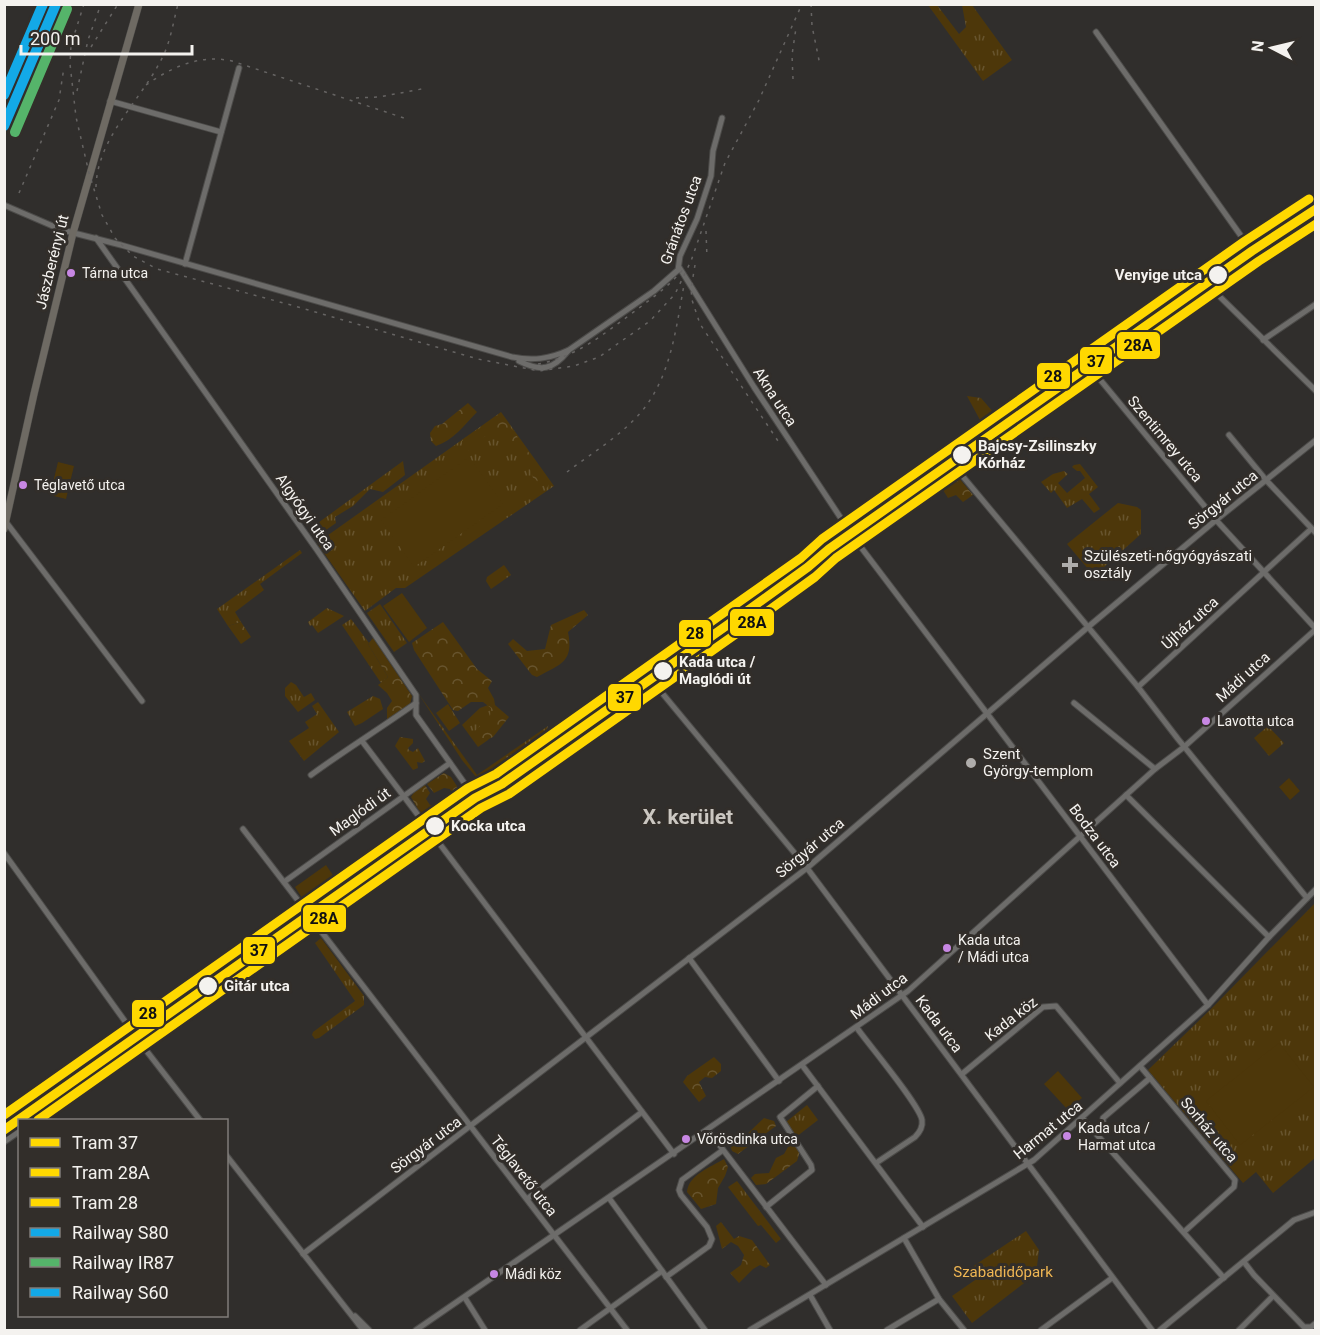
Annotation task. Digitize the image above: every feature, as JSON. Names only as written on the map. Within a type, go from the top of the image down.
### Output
[{"type":"main road","name":"Jászberényi út","points":[[5,526],[73,233],[139,4]]},
{"type":"street","points":[[1096,32],[1256,257]]},
{"type":"street","points":[[4,205],[73,233],[185,264],[239,68]]},
{"type":"street","points":[[110,100],[221,132]]},
{"type":"street","name":"Gránátos utca","points":[[185,264],[513,357],[532,366],[546,367],[558,363],[569,350],[670,279],[679,267],[680,256],[698,219],[711,176],[713,151],[722,118]]},
{"type":"street","points":[[36,1119],[854,538],[1316,216]]},
{"type":"street","name":"Algyógyi utca","points":[[96,238],[323,559],[416,695],[416,715],[480,805]]},
{"type":"street","name":"Akna utca","points":[[679,267],[748,378],[854,538]]},
{"type":"street","points":[[1212,289],[1316,392]]},
{"type":"street","points":[[1263,340],[1316,304]]},
{"type":"street","name":"Szentimrey utca","points":[[1093,371],[1216,520],[1316,629]]},
{"type":"street","points":[[1228,435],[1313,531]]},
{"type":"street","name":"Sörgyár utca","points":[[303,1254],[807,868],[1088,627],[1316,440]]},
{"type":"street","points":[[955,467],[1138,687],[1307,898]]},
{"type":"street","points":[[5,526],[142,701]]},
{"type":"street","name":"Újház utca","points":[[1138,687],[1264,571],[1313,531]]},
{"type":"street","name":"Bodza utca","points":[[854,538],[1208,1005]]},
{"type":"street","name":"Mádi utca","points":[[416,1330],[902,995],[1316,629]]},
{"type":"street","name":"Kada utca","points":[[653,682],[807,868],[1152,1330]]},
{"type":"street","points":[[1074,703],[1155,769]]},
{"type":"street","points":[[311,775],[416,704]]},
{"type":"street","points":[[362,741],[674,1154]]},
{"type":"street","name":"Maglódi út","points":[[284,882],[450,763]]},
{"type":"street","points":[[1126,795],[1269,937]]},
{"type":"street","points":[[243,829],[303,908]]},
{"type":"street","points":[[4,853],[142,1045],[199,1119]]},
{"type":"street","name":"Harmat utca","points":[[750,1330],[1028,1164],[1208,1005],[1269,937],[1316,890]]},
{"type":"street","name":"Téglavető utca","points":[[314,922],[627,1330]]},
{"type":"street","points":[[688,958],[779,1080]]},
{"type":"street","name":"Kada köz","points":[[962,1074],[1043,1006],[1056,1006],[1120,1083]]},
{"type":"street","points":[[857,1028],[922,1119],[920,1132],[915,1137],[876,1163]]},
{"type":"street","points":[[802,1065],[923,1227]]},
{"type":"street","name":"Sorház utca","points":[[1140,1066],[1235,1180],[1234,1187],[1185,1231]]},
{"type":"street","points":[[1097,1134],[1103,1129],[1103,1118],[1150,1078]]},
{"type":"street","points":[[766,1207],[812,1170],[780,1117],[818,1086]]},
{"type":"street","points":[[527,1199],[642,1112]]},
{"type":"street","points":[[1082,1118],[1185,1231],[1224,1278]]},
{"type":"street","points":[[708,1130],[826,1285]]},
{"type":"street","points":[[4,1142],[18,1132]]},
{"type":"street","points":[[579,1330],[610,1307],[709,1246],[712,1239],[706,1227],[681,1195],[679,1186],[682,1180],[723,1150]]},
{"type":"street","points":[[228,1158],[363,1330]]},
{"type":"street","points":[[609,1198],[705,1330]]},
{"type":"street","points":[[1160,1330],[1294,1220],[1316,1212]]},
{"type":"street","points":[[904,1238],[939,1299],[964,1330]]},
{"type":"street","points":[[1244,1262],[1304,1327],[1311,1327],[1316,1323]]},
{"type":"street","points":[[1041,1330],[1112,1278]]},
{"type":"street","points":[[810,1294],[830,1330]]},
{"type":"street","points":[[1239,1330],[1273,1296]]},
{"type":"street","points":[[465,1298],[485,1330]]},
{"type":"street","points":[[886,1330],[939,1299]]},
{"type":"street","points":[[349,1311],[369,1330]]},
{"type":"green space","points":[[928,5],[937,5],[959,34],[966,27],[962,5],[972,5],[1012,60],[983,81]]},
{"type":"green space","points":[[967,396],[981,398],[994,413],[1000,411],[1007,416],[956,452],[951,440],[970,433],[971,426],[980,420]]},
{"type":"green space","points":[[468,403],[477,412],[453,436],[436,446],[431,441],[430,433],[435,426],[442,424]]},
{"type":"green space","points":[[501,412],[554,486],[405,588],[396,588],[365,611],[317,543]]},
{"type":"green space","points":[[501,414],[550,482],[547,488],[533,478],[518,451],[493,432],[476,441],[468,451],[462,448],[462,440]]},
{"type":"green space","points":[[469,457],[503,504],[414,567],[381,520]]},
{"type":"green space","points":[[403,461],[405,475],[383,492],[370,489],[353,506],[335,517],[336,523],[316,537],[311,528]]},
{"type":"green space","points":[[58,462],[74,466],[66,499],[50,495]]},
{"type":"green space","points":[[1080,464],[1098,487],[1089,494],[1100,509],[1094,513],[1082,499],[1067,508],[1054,490],[1051,493],[1041,482],[1053,474],[1064,471],[1068,474],[1058,483],[1067,493],[1085,478],[1080,471],[1072,467]]},
{"type":"green space","points":[[958,477],[973,495],[963,502],[956,495],[948,498],[943,490]]},
{"type":"green space","points":[[1118,503],[1141,510],[1141,534],[1094,576],[1067,544]]},
{"type":"green space","points":[[300,550],[302,553],[260,584],[264,590],[235,612],[241,622],[228,626],[217,609]]},
{"type":"green space","points":[[504,565],[511,575],[491,589],[486,581],[487,577]]},
{"type":"green space","points":[[402,593],[427,628],[409,642],[383,606]]},
{"type":"green space","points":[[380,604],[407,643],[394,652],[367,613]]},
{"type":"green space","points":[[327,608],[344,616],[318,633],[308,622]]},
{"type":"green space","points":[[584,610],[588,615],[568,632],[569,650],[564,661],[537,677],[532,675],[508,644],[513,639],[527,651],[545,649],[551,625]]},
{"type":"green space","points":[[351,619],[369,643],[388,677],[381,683],[342,625]]},
{"type":"green space","points":[[241,622],[251,637],[241,644],[228,626]]},
{"type":"green space","points":[[443,622],[477,669],[492,681],[488,688],[495,705],[509,717],[493,737],[482,742],[475,731],[490,716],[491,708],[483,702],[471,702],[458,711],[453,710],[414,650],[412,643]]},
{"type":"green space","points":[[373,638],[412,696],[410,705],[387,721],[387,708],[392,701],[378,685],[388,677],[368,644]]},
{"type":"green space","points":[[291,682],[296,685],[304,697],[311,693],[315,700],[298,712],[285,696],[285,688]]},
{"type":"green space","points":[[418,693],[477,775],[548,726],[479,778],[462,760]]},
{"type":"green space","points":[[373,696],[380,699],[383,709],[355,726],[347,712]]},
{"type":"green space","points":[[318,702],[339,732],[304,761],[289,741],[309,728],[305,722],[317,714],[312,706]]},
{"type":"green space","points":[[448,704],[460,723],[449,731],[436,713]]},
{"type":"green space","points":[[491,704],[507,717],[488,740],[478,747],[462,725],[480,708]]},
{"type":"green space","points":[[567,725],[575,727],[513,771],[474,794],[472,792],[473,786],[502,772],[539,749]]},
{"type":"green space","points":[[1268,726],[1284,743],[1269,756],[1254,738]]},
{"type":"green space","points":[[400,737],[413,739],[409,750],[413,752],[418,748],[425,761],[417,762],[418,768],[413,770],[395,746]]},
{"type":"green space","points":[[444,773],[451,777],[462,794],[446,809],[436,815],[426,817],[411,797],[415,791],[425,785],[430,793],[426,799],[430,805],[439,805],[452,793],[450,789],[444,788],[434,793],[427,784]]},
{"type":"green space","points":[[1289,778],[1300,791],[1290,800],[1279,787]]},
{"type":"green space","points":[[326,865],[337,881],[306,904],[295,887]]},
{"type":"green space","points":[[1315,903],[1315,1158],[1273,1193],[1256,1172],[1243,1183],[1148,1070]]},
{"type":"green space","points":[[321,938],[364,996],[364,1005],[315,1039],[313,1032],[355,1001],[315,943]]},
{"type":"green space","points":[[1279,1043],[1314,1087],[1240,1145],[1206,1101]]},
{"type":"green space","points":[[714,1057],[721,1064],[721,1071],[712,1078],[705,1077],[699,1082],[706,1096],[699,1102],[683,1082],[687,1076]]},
{"type":"green space","points":[[1058,1071],[1082,1098],[1068,1110],[1044,1084]]},
{"type":"green space","points":[[807,1105],[818,1120],[796,1137],[786,1122]]},
{"type":"green space","points":[[764,1118],[774,1121],[776,1126],[738,1154],[732,1151],[729,1142],[744,1137]]},
{"type":"green space","points":[[793,1145],[800,1151],[797,1161],[766,1184],[756,1185],[751,1178],[755,1174],[769,1173],[776,1158]]},
{"type":"green space","points":[[724,1159],[728,1167],[718,1188],[716,1204],[701,1209],[687,1192],[688,1186],[701,1172]]},
{"type":"green space","points":[[737,1181],[781,1239],[776,1243],[761,1225],[758,1226],[728,1187]]},
{"type":"green space","points":[[721,1222],[734,1239],[739,1236],[752,1240],[770,1265],[766,1268],[760,1265],[753,1269],[739,1283],[730,1273],[741,1265],[744,1255],[738,1246],[731,1242],[722,1249],[716,1226]]},
{"type":"green space","name":"Szabadidőpark","points":[[1026,1231],[1039,1250],[1036,1274],[972,1323],[952,1296],[978,1278],[972,1267]]},
{"type":"tram line","name":"28","points":[[4,1115],[468,788],[496,774],[801,558],[822,539],[1245,241],[1309,199]]},
{"type":"tram line","name":"37","points":[[20,1119],[475,798],[502,784],[743,614],[829,549],[1252,251],[1316,209]]},
{"type":"tram line","name":"28A","points":[[39,1119],[481,808],[509,794],[750,624],[815,577],[836,558],[1259,261],[1316,224]]},
{"type":"tram line","points":[[693,644],[804,563],[831,540]]},
{"type":"tram line","name":"37","points":[[4,1130],[18,1120]]},
{"type":"railway","points":[[4,85],[38,4]]},
{"type":"railway","points":[[4,116],[52,4]]},
{"type":"railway","points":[[84,4],[71,45],[70,64],[76,117],[102,215],[115,238],[133,256],[157,269],[478,359],[539,371],[574,366],[599,357],[650,321],[675,294],[691,261],[725,163],[759,100],[802,4]]},
{"type":"railway","points":[[77,91],[88,40],[101,4]]},
{"type":"railway","points":[[91,47],[118,4]]},
{"type":"railway","points":[[96,187],[103,153],[163,55],[169,41],[178,4]]},
{"type":"railway","points":[[811,4],[812,26],[820,65]]},
{"type":"railway","points":[[793,79],[792,55],[796,28]]},
{"type":"railway","points":[[146,85],[186,64],[220,59],[407,119]]},
{"type":"railway","points":[[19,193],[59,100],[64,67]]},
{"type":"railway","points":[[356,98],[379,97],[427,88]]},
{"type":"railway","points":[[706,231],[707,258]]},
{"type":"railway","points":[[695,265],[691,289],[700,324],[778,441]]},
{"type":"railway","points":[[538,364],[565,356],[601,336],[661,291],[684,268]]},
{"type":"railway","points":[[567,472],[625,428],[652,397],[660,383],[671,351],[684,285]]},
{"type":"rail line","name":"S60","points":[[4,95],[43,4]]},
{"type":"rail line","name":"S80","points":[[4,126],[56,4]]},
{"type":"rail line","name":"IR87","points":[[15,132],[67,9]]},
{"type":"place","name":"Tárna utca","points":[[71,273]]},
{"type":"place","name":"Venyige utca","points":[[1218,275]]},
{"type":"place","name":"Bajcsy-Zsilinszky Kórház","points":[[962,455]]},
{"type":"place","name":"Téglavető utca","points":[[23,485]]},
{"type":"place","name":"Szülészeti-nőgyógyászati osztály","points":[[1070,565]]},
{"type":"place","name":"Kada utca / Maglódi út","points":[[663,671]]},
{"type":"place","name":"Lavotta utca","points":[[1206,721]]},
{"type":"place","name":"Szent György-templom","points":[[971,763]]},
{"type":"place","name":"Kocka utca","points":[[435,826]]},
{"type":"place","name":"Kada utca / Mádi utca","points":[[947,948]]},
{"type":"place","name":"Gitár utca","points":[[208,986]]},
{"type":"place","name":"Kada utca / Harmat utca","points":[[1067,1136]]},
{"type":"place","name":"Vörösdinka utca","points":[[686,1139]]},
{"type":"place","name":"Mádi köz","points":[[494,1274]]},
{"type":"district","name":"X. kerület","points":[[688,817]]}]
